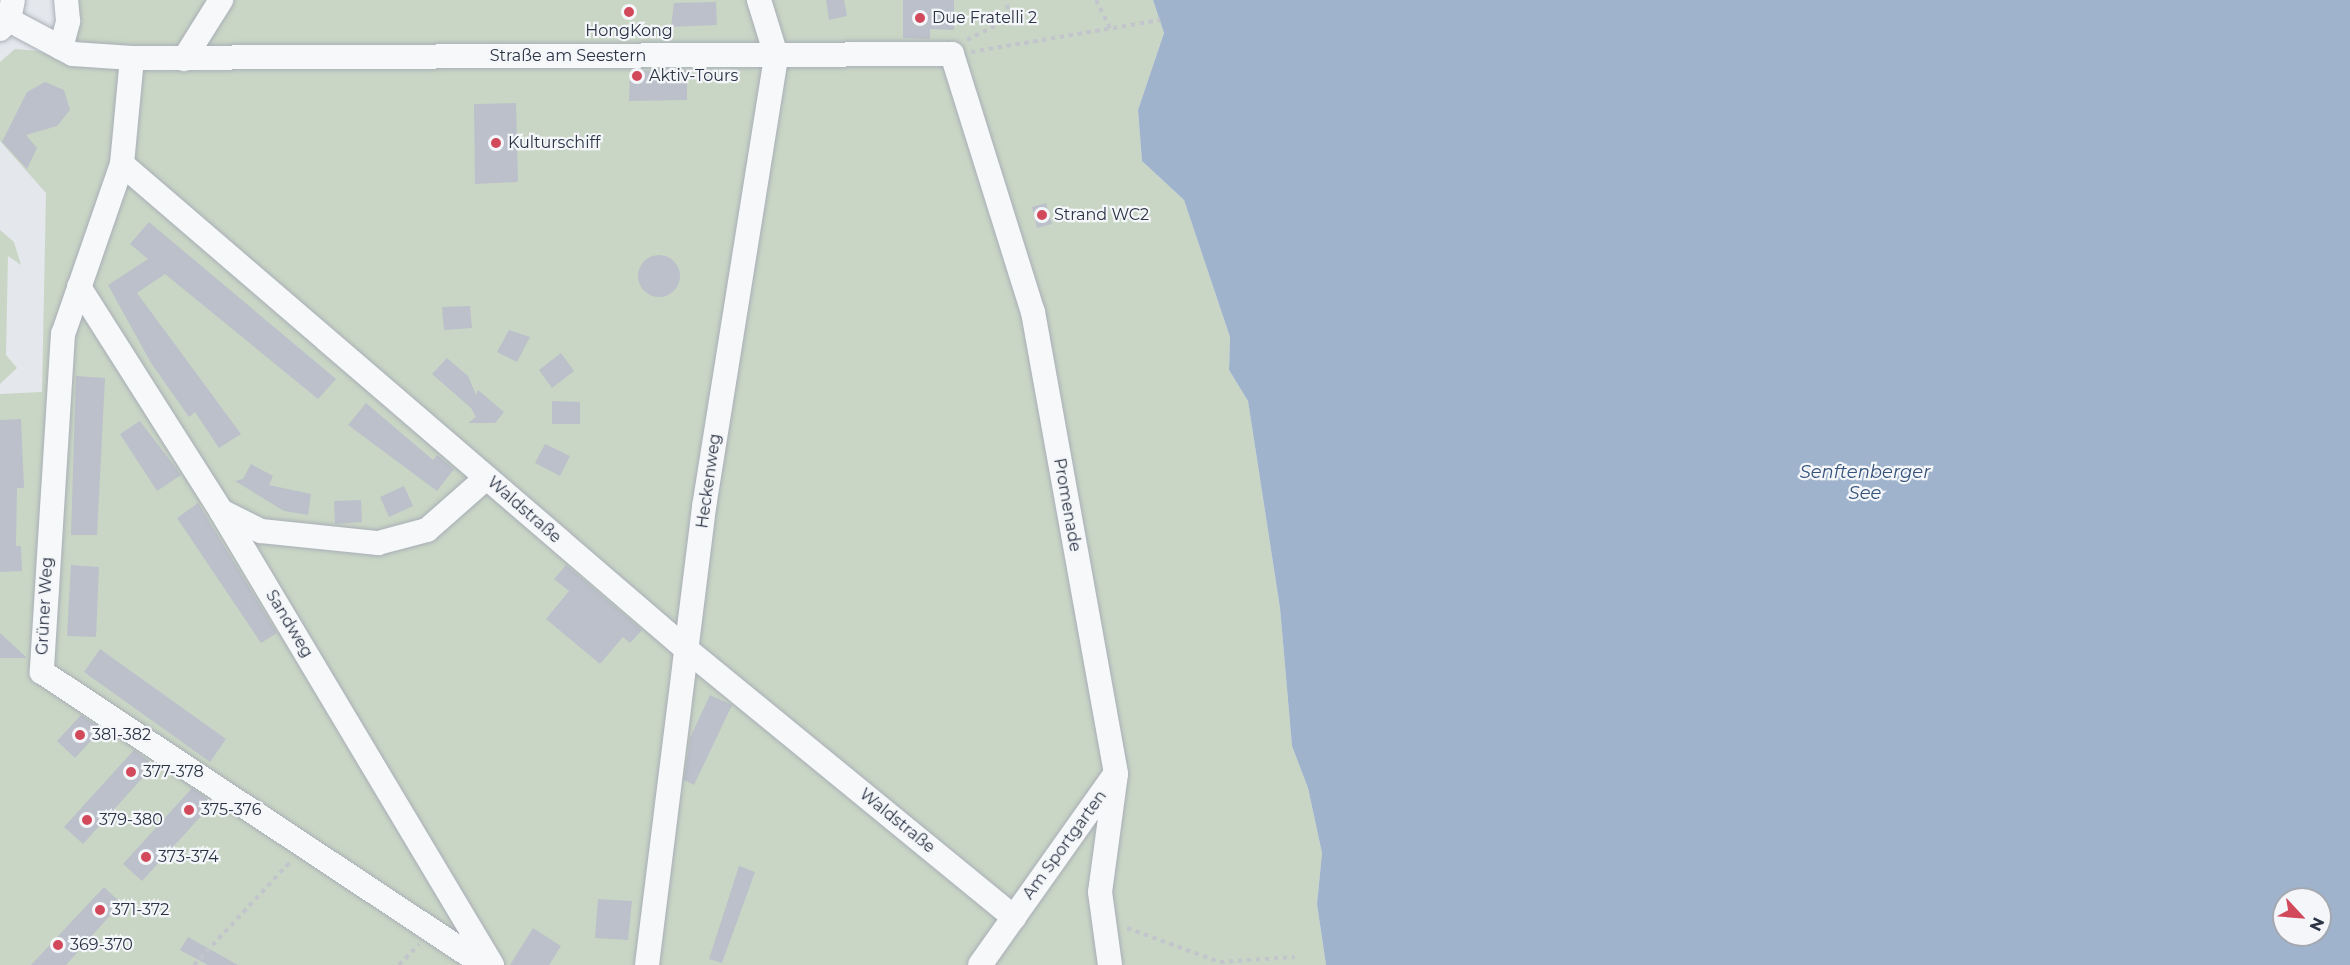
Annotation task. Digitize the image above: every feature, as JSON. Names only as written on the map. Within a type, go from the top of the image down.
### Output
[{"type":"street","points":[[7,16],[67,51],[69,21],[66,0]]},
{"type":"street","points":[[184,59],[221,0]]},
{"type":"street","name":"Heckenweg","points":[[646,965],[686,649],[776,55],[759,0]]},
{"type":"street","name":"Straße am Seestern","points":[[67,51],[132,58],[184,59],[776,55],[958,48]]},
{"type":"street","name":"Promenade","points":[[958,48],[1033,312],[1116,774],[1100,892],[1110,965]]},
{"type":"street","points":[[122,164],[132,58]]},
{"type":"street","name":"Waldstraße","points":[[122,164],[686,649],[1014,917]]},
{"type":"street","name":"Grüner Weg","points":[[122,164],[63,333],[42,672],[484,965]]},
{"type":"street","name":"Sandweg","points":[[79,287],[221,511],[492,965]]},
{"type":"street","points":[[221,511],[261,531],[378,543],[427,530],[486,478]]},
{"type":"street","name":"Am Sportgarten","points":[[980,965],[1116,774]]},
{"type":"path","points":[[958,48],[1010,18],[1006,0]]},
{"type":"path","points":[[1096,0],[1112,32]]},
{"type":"path","points":[[958,48],[1112,32],[1160,20]]},
{"type":"path","points":[[194,965],[303,847]]},
{"type":"path","points":[[1105,926],[1138,931],[1182,953],[1220,962],[1295,957]]},
{"type":"green space","points":[[74,0],[1153,0],[1164,33],[1138,110],[1142,161],[1184,200],[1230,337],[1229,370],[1248,401],[1280,608],[1292,746],[1308,788],[1322,853],[1317,904],[1326,965],[0,965],[0,394],[42,392],[46,193],[0,141],[0,62],[15,49],[39,51],[65,63]]},
{"type":"green space","points":[[0,230],[14,242],[21,265],[8,256],[6,355],[17,368],[0,384]]},
{"type":"water","name":"Senftenberger See","points":[[1153,0],[2350,0],[2350,965],[1326,965],[1317,904],[1322,853],[1308,788],[1292,746],[1280,608],[1248,401],[1229,370],[1230,337],[1184,200],[1142,161],[1138,110],[1164,33]]},
{"type":"building","points":[[826,0],[844,0],[847,16],[829,20]]},
{"type":"building","points":[[903,0],[954,0],[954,30],[930,29],[930,39],[903,38]]},
{"type":"building","points":[[716,2],[717,25],[671,27],[674,3]]},
{"type":"building","points":[[687,70],[687,100],[629,101],[630,71]]},
{"type":"building","points":[[45,82],[64,90],[70,110],[57,126],[26,135],[37,148],[27,169],[2,142],[27,92]]},
{"type":"building","name":"Kulturschiff","points":[[516,103],[518,182],[475,184],[474,104]]},
{"type":"building","name":"Strand WC2","points":[[1046,203],[1052,224],[1037,228],[1032,207]]},
{"type":"building","points":[[149,222],[336,379],[318,399],[165,274],[137,293],[241,434],[219,448],[195,412],[189,417],[151,363],[108,285],[148,259],[130,244]]},
{"type":"building","points":[[659,255],[667,256],[674,261],[679,268],[679,284],[674,291],[667,296],[659,297],[651,296],[644,291],[639,284],[638,276],[639,268],[644,261],[651,256]]},
{"type":"building","points":[[470,306],[472,328],[444,330],[442,307]]},
{"type":"building","points":[[509,330],[530,337],[517,362],[497,352]]},
{"type":"building","points":[[561,353],[574,371],[552,388],[539,370]]},
{"type":"building","points":[[447,358],[468,376],[476,395],[478,390],[504,412],[495,423],[468,423],[476,417],[471,408],[432,374]]},
{"type":"building","points":[[76,376],[105,378],[97,535],[71,535]]},
{"type":"building","points":[[552,401],[580,402],[580,424],[552,424]]},
{"type":"building","points":[[366,403],[433,460],[437,455],[454,469],[437,491],[348,425]]},
{"type":"building","points":[[21,419],[24,488],[17,488],[16,546],[21,546],[22,571],[0,572],[0,420]]},
{"type":"building","points":[[140,421],[181,475],[157,491],[120,434]]},
{"type":"building","points":[[545,444],[570,456],[560,476],[535,463]]},
{"type":"building","points":[[251,464],[273,476],[269,485],[311,494],[308,515],[284,511],[235,481],[243,479]]},
{"type":"building","points":[[404,486],[413,506],[389,517],[380,497]]},
{"type":"building","points":[[361,500],[362,522],[335,524],[334,501]]},
{"type":"building","points":[[198,503],[277,633],[261,643],[177,518]]},
{"type":"building","points":[[71,565],[99,567],[96,637],[67,636]]},
{"type":"building","points":[[566,565],[642,630],[630,643],[623,637],[600,664],[546,619],[569,591],[554,579]]},
{"type":"building","points":[[0,633],[27,658],[0,658]]},
{"type":"building","points":[[100,649],[226,739],[210,762],[84,672]]},
{"type":"building","points":[[710,695],[732,705],[694,785],[684,780],[690,738]]},
{"type":"building","name":"381-382","points":[[81,715],[102,729],[75,758],[57,741]]},
{"type":"building","points":[[134,750],[154,765],[83,844],[64,827]]},
{"type":"building","points":[[192,788],[213,803],[142,881],[123,864]]},
{"type":"building","points":[[739,866],[755,872],[722,963],[709,959]]},
{"type":"building","points":[[104,887],[121,903],[66,965],[31,965]]},
{"type":"building","points":[[598,899],[632,901],[628,940],[595,938]]},
{"type":"building","points":[[533,928],[561,946],[549,965],[510,965]]},
{"type":"building","points":[[188,937],[238,965],[208,965],[180,950]]},
{"type":"place","name":"HongKong","points":[[629,12]]},
{"type":"place","name":"Due Fratelli 2","points":[[920,18]]},
{"type":"place","name":"Aktiv-Tours","points":[[637,76]]},
{"type":"place","name":"Kulturschiff","points":[[496,143]]},
{"type":"place","name":"Strand WC2","points":[[1042,215]]},
{"type":"place","name":"381-382","points":[[80,735]]},
{"type":"place","name":"377-378","points":[[131,772]]},
{"type":"place","name":"375-376","points":[[189,810]]},
{"type":"place","name":"379-380","points":[[87,820]]},
{"type":"place","name":"373-374","points":[[146,857]]},
{"type":"place","name":"371-372","points":[[100,910]]},
{"type":"place","name":"369-370","points":[[58,945]]}]
